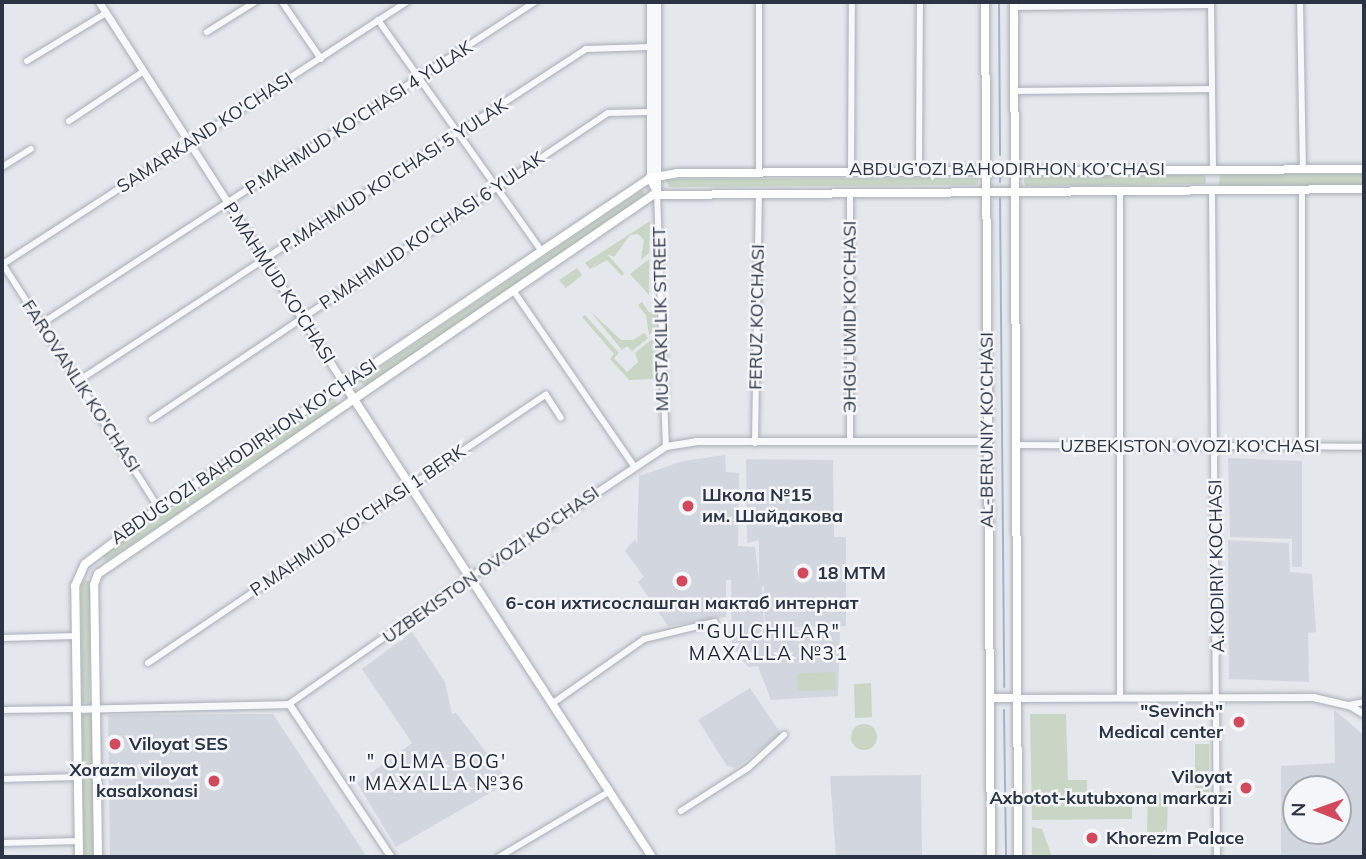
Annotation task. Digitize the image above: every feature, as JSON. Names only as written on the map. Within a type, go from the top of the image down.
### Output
[{"type":"main road","name":"AL-BERUNIY KO’CHASI","points":[[985,2],[991,857]]},
{"type":"main road","name":"AL-BERUNIY KO’CHASI","points":[[1014,5],[1018,857]]},
{"type":"main road","name":"ABDUG’OZI BAHODIRHON KO’CHASI","points":[[85,564],[540,249],[653,177],[851,169],[1364,169]]},
{"type":"main road","points":[[653,177],[657,192]]},
{"type":"main road","name":"ABDUG’OZI BAHODIRHON KO’CHASI","points":[[98,574],[515,293],[657,192],[1364,189]]},
{"type":"main road","name":"P.MAHMUD KO'CHASI","points":[[344,384],[652,857]]},
{"type":"main road","points":[[79,857],[75,586],[85,564]]},
{"type":"main road","points":[[98,574],[94,584],[98,857]]},
{"type":"main road","points":[[990,698],[1017,698]]},
{"type":"street","name":"P.MAHMUD KO'CHASI","points":[[99,2],[344,384]]},
{"type":"street","points":[[207,32],[255,2]]},
{"type":"street","points":[[282,2],[321,59]]},
{"type":"street","name":"SAMARKAND KO'CHASI","points":[[2,263],[406,2]]},
{"type":"street","name":"P.MAHMUD KO'CHASI 4 YULAK","points":[[41,324],[228,205],[535,2]]},
{"type":"street","points":[[650,2],[653,177]]},
{"type":"street","points":[[653,177],[657,2]]},
{"type":"street","points":[[759,2],[759,172]]},
{"type":"street","points":[[851,169],[852,2]]},
{"type":"street","points":[[919,169],[920,2]]},
{"type":"street","points":[[1300,2],[1303,169]]},
{"type":"street","points":[[1014,5],[1211,3],[1213,169]]},
{"type":"street","points":[[27,61],[106,13]]},
{"type":"street","points":[[378,20],[540,249]]},
{"type":"street","name":"P.MAHMUD KO'CHASI 5 YULAK","points":[[78,381],[460,134],[586,49],[649,47]]},
{"type":"street","points":[[69,121],[144,71]]},
{"type":"street","points":[[1015,91],[1212,89]]},
{"type":"street","name":"P.MAHMUD KO'CHASI 6 YULAK","points":[[152,419],[608,113],[650,112]]},
{"type":"street","points":[[2,167],[31,149]]},
{"type":"street","points":[[1120,190],[1120,698]]},
{"type":"street","name":"A.KODIRIY KOCHASI","points":[[1212,190],[1218,697],[1217,857]]},
{"type":"street","points":[[1302,190],[1302,446]]},
{"type":"street","name":"MUSTAKILLIK STREET","points":[[657,192],[666,446]]},
{"type":"street","name":"FERUZ KO'CHASI","points":[[755,443],[759,192]]},
{"type":"street","name":"ЭHGU UMID KO’CHASI","points":[[850,192],[850,442]]},
{"type":"street","name":"FAROVANLIK KO'CHASI","points":[[2,263],[160,510]]},
{"type":"street","points":[[515,293],[634,466]]},
{"type":"street","name":"P.MAHMUD KO'CHASI 1 BERK","points":[[148,663],[546,395],[561,418]]},
{"type":"street","name":"UZBEKISTON OVOZI KO'CHASI","points":[[289,704],[479,571],[666,446],[696,441],[987,441]]},
{"type":"street","name":"UZBEKISTON OVOZI KO'CHASI","points":[[1016,445],[1364,447]]},
{"type":"street","points":[[85,564],[98,574]]},
{"type":"street","points":[[553,703],[644,639],[715,622]]},
{"type":"street","points":[[2,638],[75,636]]},
{"type":"street","points":[[1017,698],[1313,697],[1349,705],[1364,714]]},
{"type":"street","points":[[1349,705],[1364,702]]},
{"type":"street","points":[[2,710],[289,704],[391,857]]},
{"type":"street","points":[[681,811],[748,768],[784,735]]},
{"type":"street","points":[[2,779],[78,777]]},
{"type":"street","points":[[499,857],[610,791]]},
{"type":"street","points":[[2,843],[79,841]]},
{"type":"shaded area","points":[[725,455],[726,472],[739,473],[738,546],[755,547],[759,580],[759,540],[747,543],[746,459],[833,460],[834,537],[846,537],[846,626],[765,628],[762,586],[764,630],[840,629],[838,696],[771,700],[758,666],[748,667],[732,645],[731,580],[726,580],[726,617],[668,626],[638,582],[644,577],[625,551],[635,539],[637,544],[639,476],[683,461]]},
{"type":"shaded area","points":[[1228,458],[1302,461],[1302,567],[1292,567],[1292,539],[1230,537]]},
{"type":"shaded area","points":[[1228,540],[1289,543],[1290,572],[1312,574],[1316,632],[1308,633],[1309,682],[1229,679]]},
{"type":"shaded area","points":[[412,632],[445,682],[452,714],[456,713],[509,782],[396,847],[357,783],[412,743],[362,669]]},
{"type":"shaded area","points":[[750,688],[781,734],[736,768],[727,766],[698,720]]},
{"type":"shaded area","points":[[1334,710],[1364,735],[1364,857],[1281,857],[1281,766],[1335,763]]},
{"type":"shaded area","name":"Xorazm viloyat kasalxonasi","points":[[273,714],[367,857],[110,857],[108,715]]},
{"type":"shaded area","points":[[921,775],[922,857],[836,857],[830,776]]},
{"type":"green space","points":[[1220,174],[1364,174],[1364,185],[1219,186]]},
{"type":"green space","points":[[1205,175],[1205,184],[1025,186],[1024,181],[1025,176]]},
{"type":"green space","points":[[979,178],[977,185],[669,187],[665,179]]},
{"type":"green space","points":[[642,190],[646,197],[366,388],[360,381]]},
{"type":"green space","points":[[650,221],[649,253],[641,260],[644,240],[638,234],[630,235],[614,257],[607,254],[624,273],[622,276],[607,260],[591,269],[606,255],[590,269],[585,263]]},
{"type":"green space","points":[[649,259],[649,295],[630,274]]},
{"type":"green space","points":[[577,268],[582,275],[566,288],[559,280]]},
{"type":"green space","points":[[642,302],[649,312],[656,313],[655,331],[649,335],[646,315],[638,305]]},
{"type":"green space","points":[[590,311],[621,340],[633,340],[644,333],[648,338],[632,351],[627,346],[622,350]]},
{"type":"green space","points":[[585,315],[619,353],[614,358],[627,372],[638,362],[635,353],[655,337],[655,379],[629,380],[610,359],[614,354],[582,317]]},
{"type":"green space","points":[[335,400],[339,407],[105,562],[104,555]]},
{"type":"green space","points":[[85,580],[91,582],[89,703],[82,702],[81,584]]},
{"type":"green space","points":[[836,672],[836,690],[798,691],[797,673]]},
{"type":"green space","points":[[871,683],[872,717],[855,718],[854,684]]},
{"type":"green space","points":[[89,713],[92,716],[94,857],[84,857],[82,715]]},
{"type":"green space","points":[[1030,714],[1066,714],[1068,780],[1087,780],[1087,792],[1132,792],[1132,819],[1032,820]]},
{"type":"green space","points":[[864,724],[873,728],[877,737],[873,746],[864,750],[855,746],[851,737],[855,728]]},
{"type":"green space","points":[[1195,744],[1209,744],[1209,793],[1195,792]]},
{"type":"green space","points":[[1148,792],[1168,793],[1167,832],[1147,832]]},
{"type":"green space","points":[[1032,827],[1042,829],[1052,857],[1032,857]]},
{"type":"waterway","points":[[999,2],[1000,155]]},
{"type":"waterway","points":[[1000,177],[1000,182]]},
{"type":"waterway","points":[[1000,198],[1004,687]]},
{"type":"waterway","points":[[1004,710],[1006,857]]},
{"type":"place","name":"Школа №15 им. Шайдакова","points":[[688,506]]},
{"type":"place","name":"18 MTM","points":[[803,573]]},
{"type":"place","name":"6-сон ихтисослашган мактаб интернат","points":[[682,581]]},
{"type":"place","name":"\"Sevinch\" Medical center","points":[[1239,722]]},
{"type":"place","name":"Viloyat SES","points":[[115,744]]},
{"type":"place","name":"Xorazm viloyat kasalxonasi","points":[[214,781]]},
{"type":"place","name":"Viloyat Axbotot-kutubxona markazi","points":[[1246,788]]},
{"type":"place","name":"Khorezm Palace","points":[[1092,838]]},
{"type":"district","name":"\"GULCHILAR\" MAXALLA №31","points":[[769,643]]},
{"type":"district","name":"\" OLMA BOG' \" MAXALLA №36","points":[[437,773]]}]
